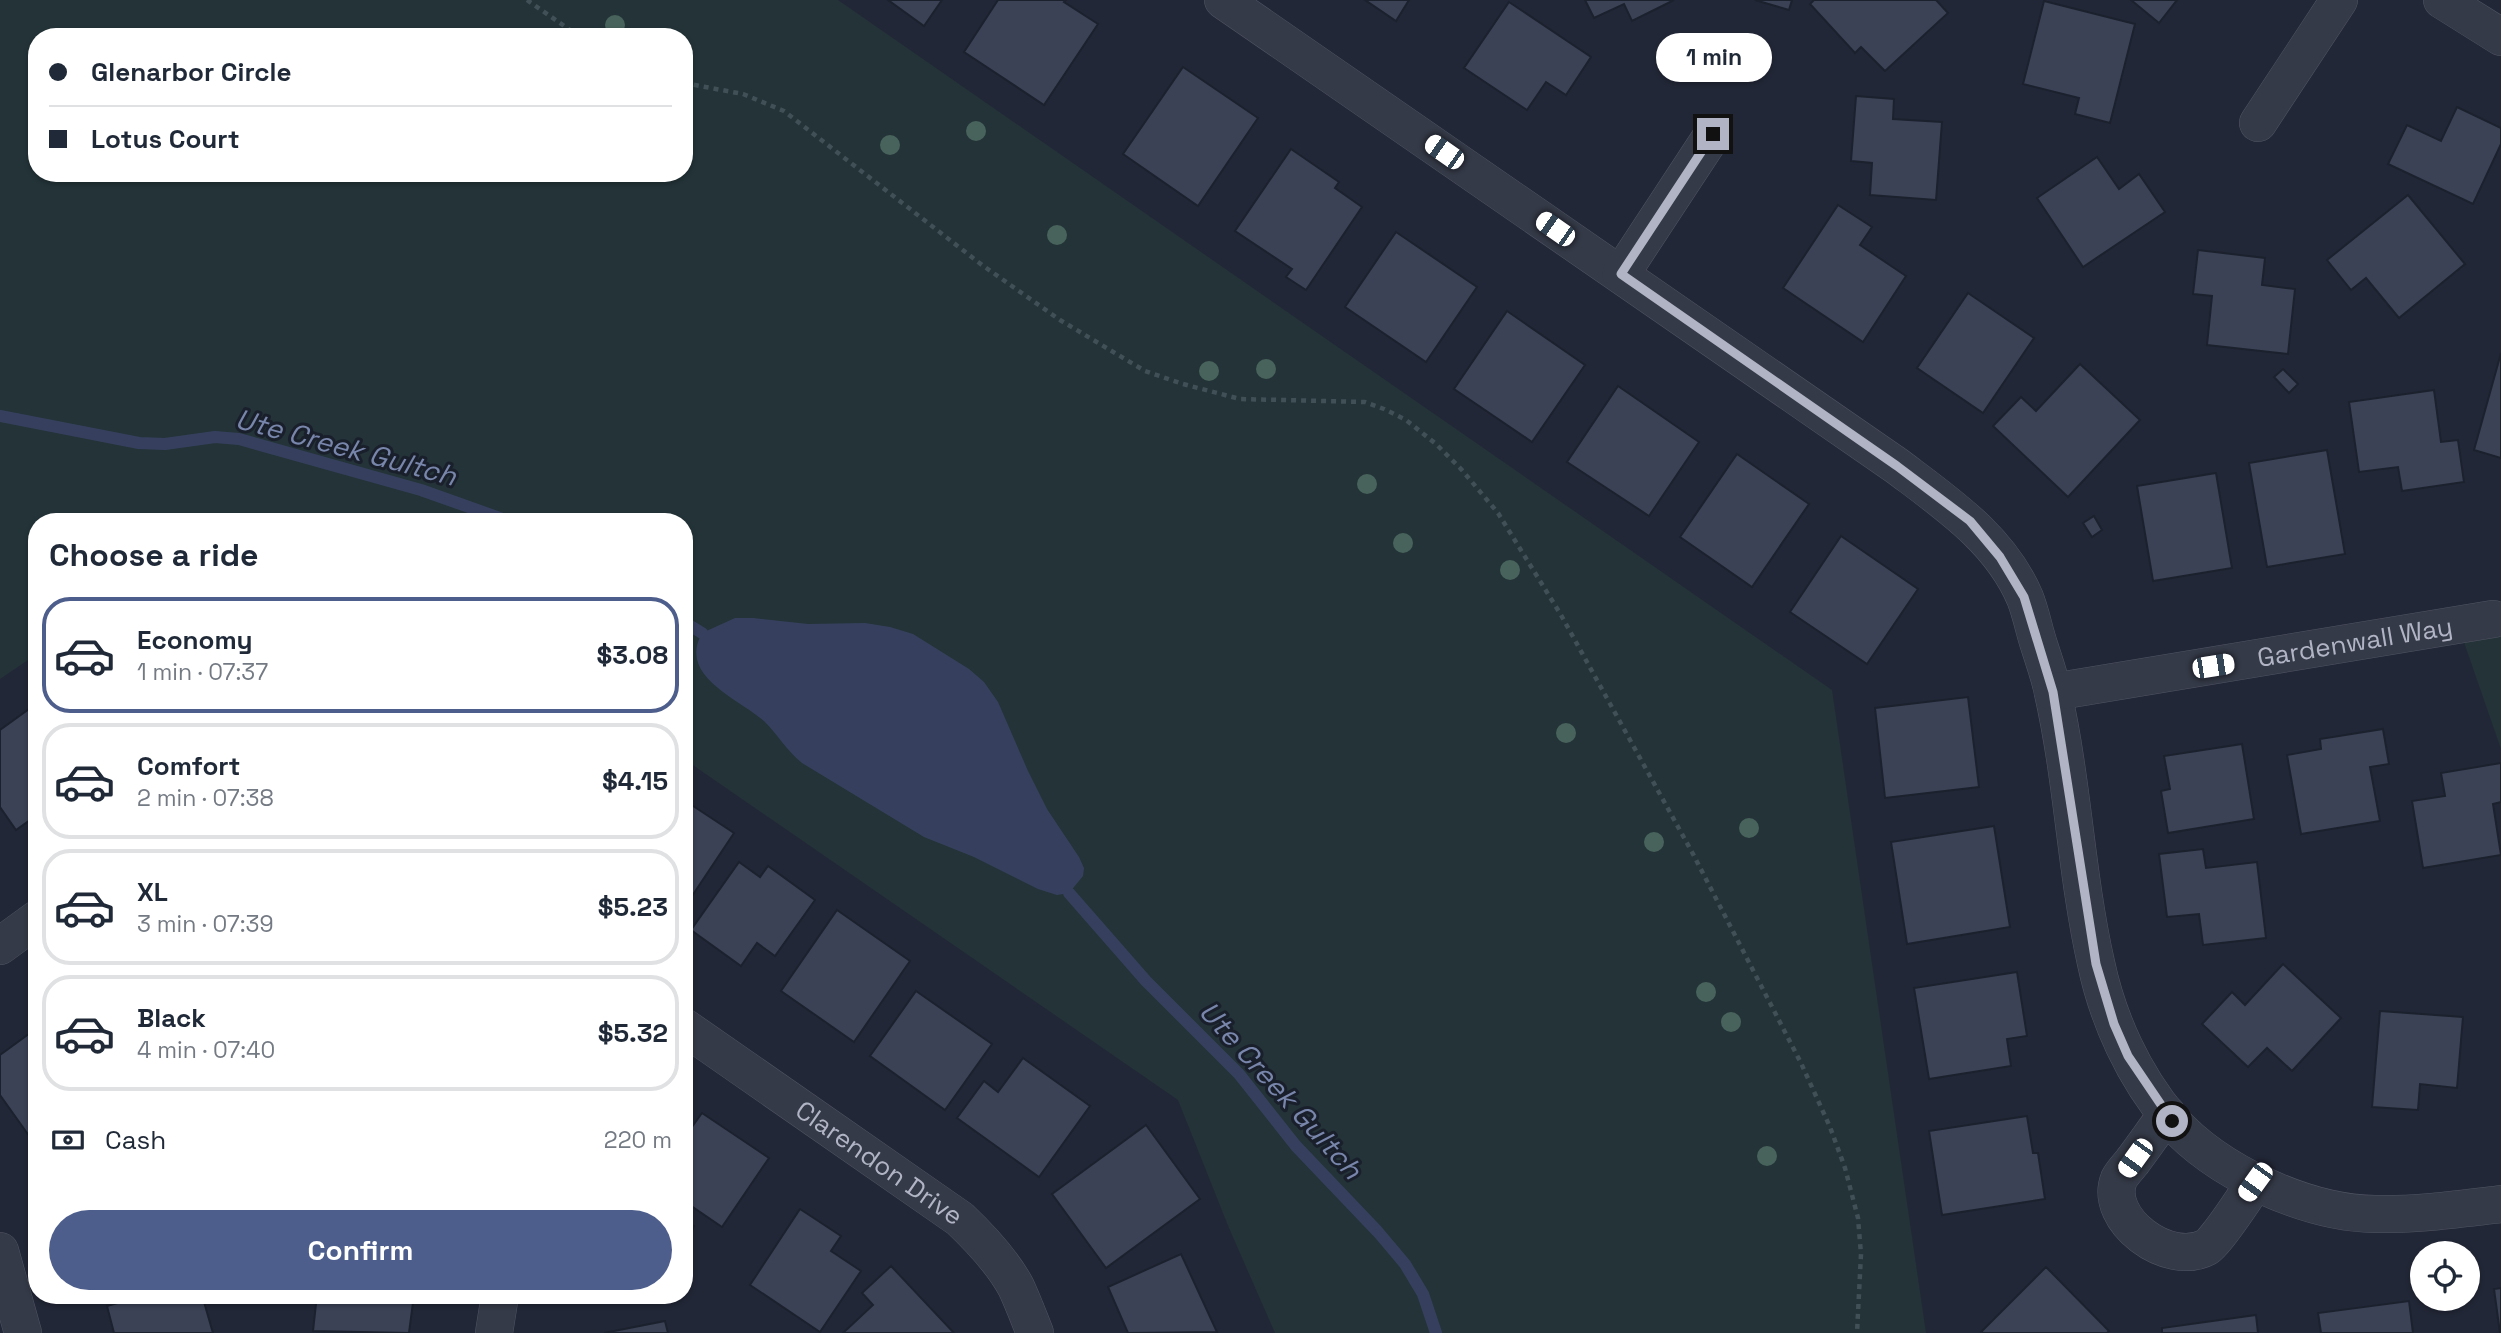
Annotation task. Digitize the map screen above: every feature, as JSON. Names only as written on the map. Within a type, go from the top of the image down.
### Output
[{"type":"street","points":[[1223,0],[1897,466],[1970,521],[2000,557],[2024,597],[2053,692],[2096,964],[2114,1024],[2128,1056],[2167,1114],[2203,1149],[2255,1182],[2284,1196],[2331,1209],[2374,1214],[2445,1211],[2501,1204]]},
{"type":"street","points":[[2258,123],[2339,0]]},
{"type":"street","points":[[2442,0],[2501,37]]},
{"type":"street","points":[[1621,274],[1713,134]]},
{"type":"street","name":"Gardenwall Way","points":[[2053,692],[2493,619]]},
{"type":"street","points":[[0,946],[28,926]]},
{"type":"street","name":"Clarendon Drive","points":[[693,1033],[960,1219],[1004,1269],[1016,1287],[1035,1333]]},
{"type":"street","points":[[2167,1114],[2118,1180],[2118,1198],[2124,1216],[2140,1234],[2167,1251],[2186,1252],[2209,1247],[2255,1182]]},
{"type":"street","points":[[0,1251],[23,1333]]},
{"type":"street","points":[[494,1333],[499,1304]]},
{"type":"path","points":[[527,0],[567,28]]},
{"type":"path","points":[[693,85],[743,93],[784,111],[982,265],[1060,320],[1146,371],[1183,384],[1246,400],[1365,402],[1406,420],[1461,469],[1509,528],[1561,615],[1693,854],[1801,1063],[1837,1147],[1858,1218],[1861,1254],[1858,1332]]},
{"type":"shaded area","points":[[0,0],[838,0],[1832,690],[1926,1333],[1275,1333],[1229,1228],[1178,1100],[693,765],[693,513],[28,513],[28,660],[0,679]]},
{"type":"shaded area","points":[[2458,625],[2501,625],[2501,749]]},
{"type":"water","points":[[735,618],[808,624],[865,623],[890,627],[913,634],[969,669],[984,682],[998,702],[1047,809],[1079,857],[1084,868],[1083,876],[1069,893],[1057,895],[1038,889],[974,857],[924,837],[802,763],[765,722],[715,685],[704,674],[698,662],[697,649],[702,633]]},
{"type":"building","points":[[888,0],[942,0],[924,26]]},
{"type":"building","points":[[998,0],[1066,0],[1064,2],[1098,24],[1044,105],[964,52]]},
{"type":"building","points":[[1365,0],[1409,0],[1396,21]]},
{"type":"building","points":[[1585,0],[1674,0],[1632,21],[1624,4],[1594,18]]},
{"type":"building","points":[[1755,0],[1792,0],[1789,10]]},
{"type":"building","points":[[1814,0],[1936,0],[1948,13],[1885,71],[1861,47],[1855,53],[1810,4]]},
{"type":"building","points":[[2131,0],[2177,0],[2159,23]]},
{"type":"building","points":[[2044,1],[2135,24],[2110,123],[2075,114],[2079,98],[2023,84]]},
{"type":"building","points":[[1509,2],[1591,57],[1566,95],[1546,82],[1527,110],[1464,68]]},
{"type":"building","points":[[1183,67],[1258,118],[1198,206],[1123,154]]},
{"type":"building","points":[[1856,96],[1894,99],[1893,119],[1942,122],[1936,200],[1870,195],[1872,163],[1851,161]]},
{"type":"building","points":[[2457,107],[2501,128],[2501,144],[2473,204],[2388,164],[2407,125],[2441,141]]},
{"type":"building","points":[[1291,149],[1339,182],[1335,188],[1362,207],[1306,290],[1286,277],[1292,269],[1235,231]]},
{"type":"building","points":[[2097,157],[2119,189],[2139,174],[2165,212],[2083,267],[2037,198]]},
{"type":"building","points":[[2408,195],[2465,264],[2399,318],[2366,278],[2351,290],[2327,260]]},
{"type":"building","points":[[1838,205],[1872,227],[1860,245],[1906,276],[1863,342],[1783,288]]},
{"type":"building","points":[[1396,232],[1477,287],[1426,362],[1345,307]]},
{"type":"building","points":[[2198,250],[2265,258],[2262,285],[2295,289],[2288,354],[2207,345],[2212,296],[2193,294]]},
{"type":"building","points":[[1968,293],[2034,338],[1983,413],[1917,368]]},
{"type":"building","points":[[1507,311],[1585,365],[1532,442],[1454,389]]},
{"type":"building","points":[[2501,353],[2501,458],[2474,450]]},
{"type":"building","points":[[2080,364],[2140,420],[2068,497],[1993,426],[2021,397],[2036,411]]},
{"type":"building","points":[[2283,369],[2298,384],[2289,393],[2274,377]]},
{"type":"building","points":[[1618,386],[1699,442],[1649,516],[1567,462]]},
{"type":"building","points":[[2434,390],[2441,442],[2458,440],[2464,482],[2402,491],[2398,467],[2359,472],[2349,402]]},
{"type":"building","points":[[2327,450],[2345,554],[2267,567],[2249,463]]},
{"type":"building","points":[[1737,454],[1809,504],[1752,587],[1680,537]]},
{"type":"building","points":[[2216,473],[2232,568],[2153,581],[2137,486]]},
{"type":"building","points":[[2094,516],[2102,530],[2092,537],[2083,523]]},
{"type":"building","points":[[1841,536],[1918,589],[1867,664],[1790,612]]},
{"type":"building","points":[[1968,697],[1979,787],[1885,798],[1875,708]]},
{"type":"building","points":[[28,710],[28,821],[16,830],[0,807],[0,730]]},
{"type":"building","points":[[2383,729],[2389,764],[2370,767],[2380,821],[2301,834],[2287,755],[2321,749],[2320,739]]},
{"type":"building","points":[[2242,744],[2254,819],[2168,833],[2161,791],[2170,789],[2164,756]]},
{"type":"building","points":[[2501,763],[2501,802],[2493,804],[2501,855],[2423,868],[2412,801],[2445,796],[2441,773]]},
{"type":"building","points":[[693,806],[734,833],[693,894]]},
{"type":"building","points":[[1994,826],[2010,927],[1907,944],[1891,842]]},
{"type":"building","points":[[2203,849],[2206,868],[2257,862],[2266,938],[2203,945],[2199,914],[2167,917],[2159,854]]},
{"type":"building","points":[[739,862],[760,877],[768,866],[815,900],[775,956],[757,943],[741,966],[693,931],[693,927]]},
{"type":"building","points":[[837,910],[910,961],[854,1042],[781,991]]},
{"type":"building","points":[[2283,964],[2341,1018],[2292,1071],[2267,1048],[2248,1067],[2202,1024],[2232,992],[2245,1005]]},
{"type":"building","points":[[2017,972],[2027,1036],[2007,1039],[2011,1066],[1929,1079],[1914,988]]},
{"type":"building","points":[[916,991],[992,1044],[945,1110],[870,1056]]},
{"type":"building","points":[[2380,1011],[2463,1017],[2457,1088],[2420,1084],[2418,1110],[2372,1107]]},
{"type":"building","points":[[28,1035],[28,1134],[0,1095],[0,1055]]},
{"type":"building","points":[[1023,1058],[1090,1106],[1039,1177],[957,1118],[984,1081],[998,1092]]},
{"type":"building","points":[[702,1113],[769,1158],[722,1227],[693,1207],[693,1126]]},
{"type":"building","points":[[2027,1116],[2033,1153],[2038,1153],[2045,1199],[1942,1215],[1929,1131]]},
{"type":"building","points":[[1146,1125],[1200,1199],[1106,1268],[1052,1194]]},
{"type":"building","points":[[800,1209],[841,1236],[831,1251],[861,1271],[820,1332],[750,1285]]},
{"type":"building","points":[[1181,1254],[1217,1332],[1128,1333],[1108,1287]]},
{"type":"building","points":[[891,1266],[954,1333],[843,1333],[873,1305],[862,1293]]},
{"type":"building","points":[[2046,1267],[2109,1331],[2107,1333],[1981,1332]]},
{"type":"building","points":[[2501,1288],[2501,1333],[2500,1333],[2494,1289]]},
{"type":"building","points":[[2409,1301],[2413,1333],[2321,1333],[2318,1313]]},
{"type":"building","points":[[205,1304],[213,1333],[114,1333],[107,1306]]},
{"type":"building","points":[[316,1304],[413,1304],[409,1333],[313,1331]]},
{"type":"building","points":[[2256,1315],[2258,1333],[2162,1333],[2162,1328]]},
{"type":"building","points":[[665,1321],[668,1333],[604,1333]]},
{"type":"waterway","name":"Ute Creek Gultch","points":[[0,416],[139,443],[165,444],[215,437],[239,439],[421,490],[486,513]]},
{"type":"waterway","name":"Ute Creek Gultch","points":[[693,628],[702,633]]},
{"type":"waterway","name":"Ute Creek Gultch","points":[[1069,893],[1146,981],[1239,1074],[1296,1146],[1405,1264],[1423,1294],[1436,1333]]},
{"type":"route","points":[[1713,134],[1621,274],[1897,466],[1970,521],[2000,557],[2024,597],[2053,692],[2096,964],[2114,1024],[2128,1056],[2172,1121]]}]
